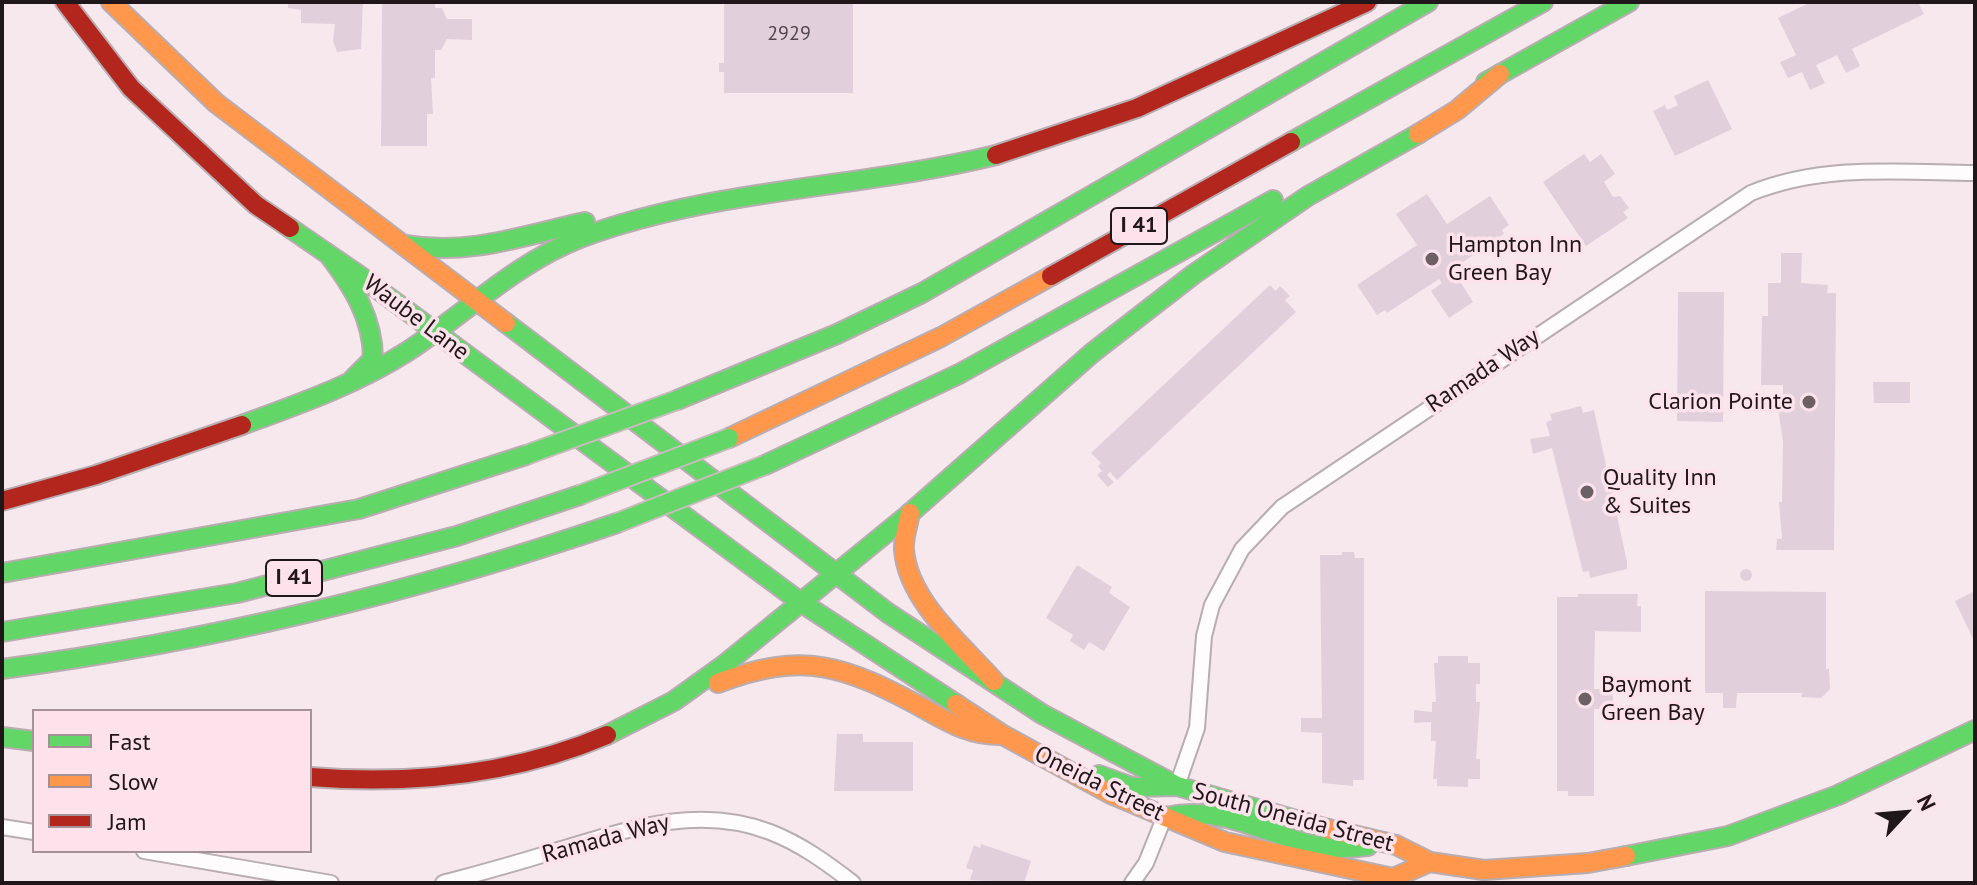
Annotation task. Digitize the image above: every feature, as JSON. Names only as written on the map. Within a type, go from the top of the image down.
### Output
[{"type":"main road","name":"Waube Lane","points":[[65,2],[116,71],[193,150],[256,205],[329,255],[799,601]]},
{"type":"main road","points":[[111,2],[204,93],[837,574]]},
{"type":"main road","points":[[2,501],[86,481],[161,456],[349,383],[395,359],[476,298],[538,257],[628,222],[681,210],[952,164],[1046,141],[1141,107],[1367,2]]},
{"type":"main road","name":"I 41","points":[[2,573],[359,509],[526,455],[677,400],[837,334],[922,293],[1428,2]]},
{"type":"main road","name":"I 41","points":[[2,632],[237,593],[457,536],[580,495],[729,438],[941,337],[1543,2]]},
{"type":"main road","points":[[2,669],[83,660],[266,626],[434,582],[617,523],[765,465],[885,412],[1019,344],[1629,2]]},
{"type":"main road","points":[[674,701],[746,650],[799,601],[837,574],[910,513],[1019,412],[1140,314],[1306,197],[1477,98],[1500,74]]},
{"type":"main road","points":[[407,245],[436,251],[462,251],[579,223],[628,222]]},
{"type":"main road","points":[[329,255],[369,318],[375,338],[373,359],[349,383]]},
{"type":"main road","points":[[910,513],[904,550],[912,575],[930,608],[994,681]]},
{"type":"main road","name":"South Oneida Street","points":[[837,574],[888,613],[1042,714],[1177,786],[1301,823],[1396,845],[1430,862],[1478,871],[1588,863],[1728,836],[1838,795],[1975,730]]},
{"type":"main road","name":"Oneida Street","points":[[799,601],[1003,735],[1111,794],[1164,818],[1225,842],[1393,878],[1430,862]]},
{"type":"main road","points":[[312,777],[371,780],[468,773],[582,742],[674,701],[770,664],[819,663],[839,667],[894,692],[977,738],[1003,735],[1044,745],[1099,775],[1132,787],[1177,786]]},
{"type":"main road","points":[[2,737],[32,741]]},
{"type":"main road","points":[[1164,818],[1178,813],[1221,814],[1330,848],[1396,845]]},
{"type":"street","name":"Ramada Way","points":[[1177,786],[1197,728],[1204,636],[1212,605],[1242,549],[1282,507],[1751,193],[1790,179],[1832,171],[1975,173]]},
{"type":"street","points":[[1132,883],[1146,863],[1164,818]]},
{"type":"street","name":"Ramada Way","points":[[443,883],[635,827],[688,819],[729,822],[768,831],[819,857],[853,883]]},
{"type":"street","points":[[2,827],[32,832]]},
{"type":"street","points":[[156,853],[331,883]]},
{"type":"building","points":[[288,2],[363,2],[361,49],[337,52],[333,41],[335,24],[301,23],[301,10],[288,8]]},
{"type":"building","points":[[382,2],[435,2],[435,8],[442,8],[447,19],[472,19],[472,40],[447,39],[441,50],[435,50],[435,78],[431,78],[433,114],[427,114],[427,146],[381,146]]},
{"type":"building","points":[[727,2],[853,2],[853,93],[724,93],[724,72],[719,72],[719,63],[724,63],[724,5]]},
{"type":"building","points":[[1811,2],[1918,2],[1924,14],[1852,49],[1860,66],[1846,73],[1837,55],[1816,65],[1825,83],[1810,90],[1802,72],[1788,78],[1780,62],[1796,55],[1778,18]]},
{"type":"building","points":[[1708,80],[1732,129],[1675,156],[1653,111],[1665,105],[1667,110],[1678,105],[1674,96]]},
{"type":"building","points":[[1584,154],[1590,162],[1601,154],[1615,174],[1604,182],[1613,197],[1620,196],[1629,208],[1623,212],[1628,218],[1586,246],[1543,182]]},
{"type":"building","name":"Hampton Inn Green Bay","points":[[1427,194],[1447,224],[1490,196],[1509,225],[1502,230],[1504,234],[1447,273],[1451,278],[1456,275],[1473,302],[1449,318],[1431,291],[1442,283],[1439,279],[1387,313],[1385,310],[1377,315],[1357,285],[1417,245],[1396,214]]},
{"type":"building","name":"Clarion Pointe","points":[[1781,253],[1802,253],[1801,283],[1828,285],[1827,293],[1836,293],[1834,550],[1776,550],[1777,539],[1782,539],[1779,502],[1782,502],[1783,441],[1778,404],[1783,404],[1783,385],[1761,385],[1762,316],[1768,316],[1768,283],[1781,283]]},
{"type":"building","points":[[1270,285],[1276,291],[1280,286],[1290,296],[1285,300],[1296,312],[1117,480],[1110,472],[1107,475],[1114,482],[1108,487],[1097,475],[1102,471],[1098,466],[1101,463],[1091,453]]},
{"type":"building","points":[[1678,292],[1724,292],[1723,422],[1677,421]]},
{"type":"building","points":[[1873,382],[1910,382],[1910,403],[1874,403]]},
{"type":"building","name":"Quality Inn & Suites","points":[[1581,406],[1583,413],[1594,410],[1627,562],[1627,569],[1590,578],[1589,571],[1583,572],[1552,448],[1533,454],[1530,439],[1550,436],[1546,422],[1552,420],[1550,414]]},
{"type":"building","points":[[1342,552],[1354,552],[1355,558],[1364,558],[1364,780],[1353,780],[1353,786],[1322,783],[1322,733],[1301,732],[1301,718],[1322,718],[1320,555],[1342,555]]},
{"type":"building","points":[[1077,565],[1112,587],[1109,593],[1130,607],[1104,651],[1089,642],[1084,650],[1070,641],[1073,635],[1046,618]]},
{"type":"building","points":[[1741,570],[1751,570],[1751,580],[1741,580]]},
{"type":"building","points":[[1705,591],[1826,592],[1826,669],[1829,669],[1830,689],[1821,698],[1801,697],[1802,693],[1737,693],[1736,708],[1723,708],[1723,693],[1705,693]]},
{"type":"building","points":[[1975,591],[1975,643],[1955,601]]},
{"type":"building","name":"Baymont Green Bay","points":[[1578,594],[1638,594],[1637,606],[1641,606],[1641,632],[1595,631],[1594,689],[1613,689],[1613,709],[1594,709],[1594,796],[1568,796],[1568,791],[1557,791],[1557,597],[1578,597]]},
{"type":"building","points":[[1438,656],[1468,656],[1468,663],[1480,663],[1480,684],[1476,684],[1476,702],[1480,702],[1476,759],[1480,759],[1480,779],[1468,779],[1468,787],[1437,786],[1437,779],[1433,779],[1436,741],[1431,741],[1431,722],[1414,723],[1414,710],[1432,712],[1432,702],[1436,702],[1434,663],[1438,663]]},
{"type":"building","points":[[837,734],[863,734],[863,742],[913,742],[913,791],[834,791]]},
{"type":"building","points":[[981,844],[1031,861],[1024,883],[970,880],[973,870],[966,868],[974,845],[980,848]]},
{"type":"traffic: fast","points":[[677,400],[837,334],[922,293],[1428,2]]},
{"type":"traffic: fast","points":[[1291,142],[1543,2]]},
{"type":"traffic: fast","points":[[1486,82],[1629,2]]},
{"type":"traffic: fast","points":[[607,735],[674,701],[724,665],[908,515],[1092,353],[1194,274],[1308,196],[1418,134]]},
{"type":"traffic: fast","points":[[242,425],[327,392],[389,363],[533,261],[580,238],[630,221],[682,209],[996,155]]},
{"type":"traffic: fast","points":[[765,465],[959,374],[1273,200]]},
{"type":"traffic: fast","points":[[407,245],[430,248],[475,246],[585,222]]},
{"type":"traffic: fast","points":[[290,228],[360,276],[799,601],[956,704]]},
{"type":"traffic: fast","points":[[329,255],[353,291],[370,330],[373,359],[353,379]]},
{"type":"traffic: fast","points":[[506,323],[888,613],[1042,714],[1177,786],[1328,829]]},
{"type":"traffic: fast","points":[[526,455],[677,400]]},
{"type":"traffic: fast","points":[[580,495],[729,438]]},
{"type":"traffic: fast","points":[[2,573],[359,509],[526,455]]},
{"type":"traffic: fast","points":[[617,523],[765,465]]},
{"type":"traffic: fast","points":[[2,632],[237,593],[457,536],[580,495]]},
{"type":"traffic: fast","points":[[2,669],[159,644],[313,611],[466,571],[617,523]]},
{"type":"traffic: fast","points":[[1626,856],[1728,836],[1838,795],[1975,730]]},
{"type":"traffic: fast","points":[[2,737],[32,741]]},
{"type":"traffic: fast","points":[[1099,775],[1132,787],[1176,786]]},
{"type":"traffic: fast","points":[[1166,817],[1209,815],[1309,844],[1330,848],[1368,846]]},
{"type":"traffic: slow","points":[[111,2],[216,103],[506,323]]},
{"type":"traffic: slow","points":[[1418,134],[1457,110],[1500,74]]},
{"type":"traffic: slow","points":[[729,438],[941,337],[1051,276]]},
{"type":"traffic: slow","points":[[910,513],[904,550],[915,587],[938,621],[994,681]]},
{"type":"traffic: slow","points":[[718,683],[775,667],[824,667],[870,682],[961,728],[1003,735]]},
{"type":"traffic: slow","points":[[956,704],[1003,735],[1111,794],[1225,842],[1393,878],[1430,862]]},
{"type":"traffic: slow","points":[[1328,829],[1396,845],[1430,862],[1484,870],[1588,863],[1626,856]]},
{"type":"traffic: jam","points":[[65,2],[131,88],[256,205],[290,228]]},
{"type":"traffic: jam","points":[[996,155],[1137,108],[1367,2]]},
{"type":"traffic: jam","points":[[1051,276],[1291,142]]},
{"type":"traffic: jam","points":[[2,501],[96,475],[242,425]]},
{"type":"traffic: jam","points":[[312,777],[386,779],[461,774],[535,760],[607,735]]},
{"type":"place","name":"Hampton Inn Green Bay","points":[[1432,259]]},
{"type":"place","name":"Clarion Pointe","points":[[1809,402]]},
{"type":"place","name":"Quality Inn & Suites","points":[[1587,492]]},
{"type":"place","name":"Baymont Green Bay","points":[[1585,699]]}]
